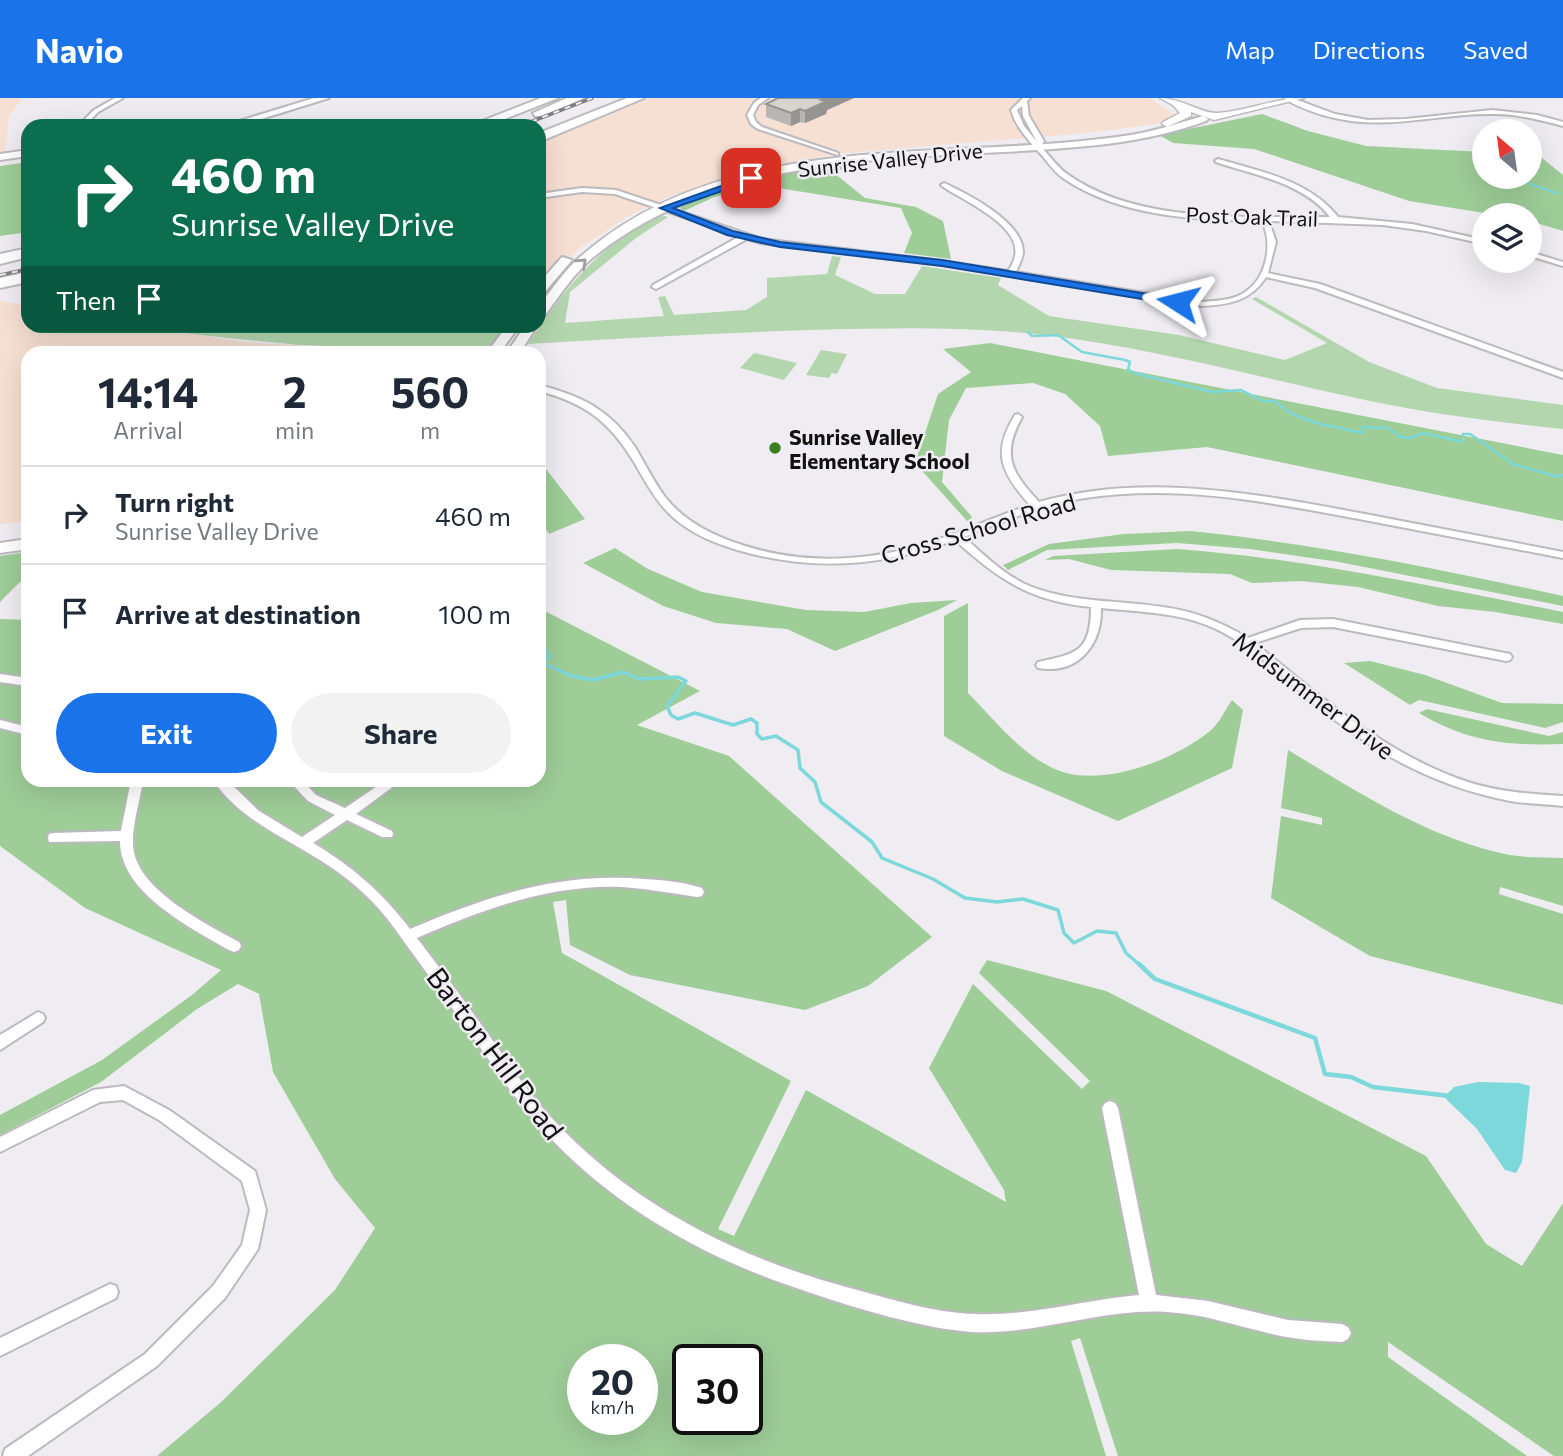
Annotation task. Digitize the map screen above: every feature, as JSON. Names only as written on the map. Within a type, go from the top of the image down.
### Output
[{"type":"highway","points":[[494,119],[552,98]]},
{"type":"highway","points":[[523,119],[578,98]]},
{"type":"highway","points":[[546,124],[611,98]]},
{"type":"highway","points":[[546,135],[639,98]]},
{"type":"highway","points":[[3,265],[21,256]]},
{"type":"highway","points":[[3,265],[21,264]]},
{"type":"highway","points":[[0,284],[21,279]]},
{"type":"highway","points":[[0,295],[21,290]]},
{"type":"main road","points":[[252,119],[324,98]]},
{"type":"main road","points":[[1165,98],[1208,118],[1292,99]]},
{"type":"main road","points":[[1167,124],[1186,114],[1178,104]]},
{"type":"main road","name":"Sunrise Valley Drive","points":[[1036,143],[1208,118]]},
{"type":"main road","name":"Sunrise Valley Drive","points":[[546,283],[564,262],[593,238],[659,206],[737,174],[839,157],[1133,136],[1208,118]]},
{"type":"main road","points":[[0,157],[21,154]]},
{"type":"main road","name":"Sunrise Valley Drive","points":[[546,306],[567,277],[585,259],[659,206]]},
{"type":"main road","points":[[0,535],[21,533]]},
{"type":"main road","points":[[0,548],[21,545]]},
{"type":"street","points":[[87,119],[120,98]]},
{"type":"street","points":[[765,98],[752,110],[750,115],[753,123],[768,132],[839,157]]},
{"type":"street","points":[[1025,99],[1026,116],[1036,143],[1014,110],[1017,104],[1025,99]]},
{"type":"street","points":[[1292,99],[1325,114],[1356,121],[1398,121],[1472,108],[1491,108],[1534,114],[1563,124]]},
{"type":"street","name":"Post Oak Trail","points":[[1036,143],[1066,176],[1111,198],[1177,213],[1410,226],[1472,239]]},
{"type":"street","points":[[1218,161],[1311,195],[1325,204],[1336,220]]},
{"type":"street","points":[[944,185],[1001,220],[1014,234],[1020,254],[1011,274]]},
{"type":"street","points":[[546,195],[570,191],[604,191],[635,197],[744,237],[802,248],[906,258],[1200,304],[1243,296],[1256,289],[1264,274],[1274,240],[1264,218]]},
{"type":"street","points":[[656,287],[744,237]]},
{"type":"street","points":[[1542,258],[1563,264]]},
{"type":"street","points":[[1264,274],[1317,286],[1563,375]]},
{"type":"street","name":"Cross School Road","points":[[546,390],[570,397],[601,412],[621,432],[668,507],[689,524],[725,542],[786,559],[834,562],[901,554],[1037,506],[1090,495],[1139,490],[1220,492],[1269,499],[1563,555]]},
{"type":"street","points":[[1017,417],[1006,437],[1006,461],[1017,484],[1037,506]]},
{"type":"street","name":"Midsummer Drive","points":[[957,536],[1014,583],[1045,595],[1187,613],[1227,629],[1247,642],[1355,730],[1418,769],[1486,793],[1513,798],[1563,801]]},
{"type":"street","points":[[1042,665],[1065,662],[1082,654],[1093,637],[1097,619],[1096,603]]},
{"type":"street","points":[[1247,642],[1300,624],[1333,623],[1506,657]]},
{"type":"street","points":[[0,678],[21,681]]},
{"type":"street","points":[[0,724],[21,729]]},
{"type":"street","points":[[136,787],[128,836],[128,856],[143,881],[166,904],[234,946]]},
{"type":"street","name":"Barton Hill Road","points":[[226,787],[251,814],[324,856],[362,884],[387,908],[516,1085],[568,1147],[645,1209],[718,1251],[818,1289],[939,1318],[1012,1322],[1149,1303],[1175,1304],[1308,1331],[1342,1333]]},
{"type":"street","points":[[301,787],[312,798],[387,834]]},
{"type":"street","points":[[302,844],[385,787]]},
{"type":"street","points":[[54,838],[128,836]]},
{"type":"street","points":[[408,936],[491,901],[551,886],[614,881],[654,883],[697,892]]},
{"type":"street","points":[[0,1043],[38,1018]]},
{"type":"street","points":[[0,1145],[99,1095],[124,1093],[164,1115],[249,1176],[258,1210],[250,1249],[219,1292],[151,1360],[12,1456]]},
{"type":"street","points":[[1110,1108],[1149,1303]]},
{"type":"street","points":[[0,1347],[110,1292]]},
{"type":"shaded area","points":[[0,98],[23,98],[9,116],[5,153],[0,154]]},
{"type":"shaded area","points":[[637,98],[1149,98],[1179,118],[1156,124],[1087,133],[836,154],[753,170],[677,194],[630,215],[580,248],[546,284],[546,135]]},
{"type":"shaded area","points":[[0,301],[21,305],[21,333],[183,333],[244,342],[306,346],[21,346],[21,522],[0,524]]},
{"type":"green space","points":[[1262,114],[1308,131],[1366,146],[1472,151],[1472,189],[1542,189],[1542,158],[1563,175],[1563,231],[1542,225],[1542,203],[1472,203],[1472,211],[1409,201],[1254,149],[1173,143],[1159,135]]},
{"type":"green space","points":[[858,161],[834,173],[865,198],[916,207],[943,221],[951,259],[904,253],[912,233],[901,208],[755,184],[712,198],[684,211],[678,207],[721,190],[766,177]]},
{"type":"green space","points":[[21,163],[21,233],[0,236],[0,166]]},
{"type":"green space","points":[[668,217],[636,238],[570,292],[565,323],[664,316],[658,297],[665,296],[674,315],[746,310],[767,297],[767,278],[827,274],[832,256],[841,257],[835,275],[875,294],[905,294],[922,266],[1001,278],[998,285],[1049,316],[1179,335],[1285,360],[1327,343],[1252,299],[1256,297],[1369,362],[1437,388],[1563,405],[1563,429],[1414,409],[1125,347],[1015,332],[928,328],[841,329],[528,344],[536,333],[546,333],[546,318],[551,311],[602,253],[656,218]]},
{"type":"green space","points":[[185,333],[500,333],[491,346],[299,345]]},
{"type":"green space","points":[[990,343],[1563,455],[1563,521],[1207,447],[1108,456],[1100,426],[1065,394],[1033,383],[966,388],[949,420],[942,482],[972,517],[968,522],[915,463],[938,394],[971,372],[943,349]]},
{"type":"green space","points":[[821,350],[847,354],[837,374],[832,373],[829,378],[806,375]]},
{"type":"green space","points":[[754,353],[797,363],[784,380],[740,368]]},
{"type":"green space","points":[[546,469],[585,519],[549,534],[546,530]]},
{"type":"green space","points":[[1191,531],[1332,550],[1471,576],[1563,596],[1563,606],[1339,562],[1250,549],[1177,543],[1047,550],[1008,570],[1003,565],[1049,544],[1124,534]]},
{"type":"green space","points":[[615,548],[648,569],[702,592],[806,610],[864,612],[911,603],[957,600],[835,651],[787,629],[716,623],[663,606],[583,563]]},
{"type":"green space","points":[[1178,549],[1323,567],[1467,593],[1563,612],[1563,624],[1495,612],[1438,606],[1358,587],[1301,581],[1252,583],[1230,574],[1111,570],[1069,559],[1045,560],[1053,556]]},
{"type":"green space","points":[[21,553],[21,581],[0,602],[0,556]]},
{"type":"green space","points":[[968,603],[968,693],[1011,738],[1036,758],[1063,772],[1081,775],[1120,773],[1160,760],[1196,741],[1219,721],[1232,700],[1243,710],[1232,768],[1118,821],[1002,771],[944,736],[944,616]]},
{"type":"green space","points":[[546,612],[700,691],[637,725],[729,756],[932,937],[868,986],[805,1010],[630,975],[570,945],[566,900],[553,902],[562,953],[791,1081],[718,1229],[734,1236],[806,1090],[1006,1202],[1004,1190],[929,1068],[973,984],[1082,1089],[1090,1081],[979,973],[987,960],[1106,991],[1426,1156],[1486,1244],[1522,1266],[1563,1203],[1563,1456],[1554,1456],[1388,1342],[1388,1357],[1527,1456],[1118,1456],[1080,1338],[1071,1341],[1106,1456],[157,1456],[220,1403],[335,1290],[375,1228],[335,1179],[273,1072],[259,994],[238,984],[197,1009],[101,1082],[0,1135],[0,1115],[102,1060],[192,995],[221,970],[85,908],[0,846],[0,619],[21,620],[21,787],[546,787]]},
{"type":"green space","points":[[1370,661],[1425,675],[1502,703],[1563,704],[1563,722],[1545,728],[1419,700],[1410,705],[1344,663]]},
{"type":"green space","points":[[1427,709],[1549,736],[1563,732],[1563,744],[1506,743],[1472,736],[1419,713]]},
{"type":"green space","points":[[1288,750],[1395,812],[1451,838],[1510,855],[1563,858],[1563,906],[1500,887],[1499,894],[1563,914],[1563,1005],[1370,956],[1271,898],[1281,816],[1322,825],[1322,818],[1281,808]]},
{"type":"water","points":[[1478,1082],[1519,1083],[1530,1086],[1522,1162],[1516,1173],[1505,1170],[1477,1129],[1444,1097],[1454,1087]]},
{"type":"building","points":[[778,98],[824,98],[821,100],[827,101],[805,111],[800,109],[791,113],[766,104]]},
{"type":"waterway","points":[[1542,188],[1559,194]]},
{"type":"waterway","points":[[1028,332],[1032,336],[1058,335],[1082,352],[1125,360],[1130,362],[1128,369],[1134,373],[1212,392],[1241,390],[1263,401],[1275,401],[1290,413],[1316,423],[1363,433],[1362,427],[1388,428],[1401,437],[1410,438],[1423,433],[1463,442],[1463,434],[1470,434],[1513,464],[1558,477],[1563,474]]},
{"type":"waterway","points":[[546,651],[550,656],[546,660]]},
{"type":"waterway","points":[[546,665],[572,676],[593,680],[623,672],[639,679],[678,677],[686,681],[667,706],[671,715],[678,719],[695,713],[733,725],[751,719],[757,723],[757,734],[762,739],[776,736],[798,750],[800,768],[815,782],[821,802],[872,842],[882,858],[933,879],[965,898],[997,902],[1023,899],[1058,910],[1064,933],[1074,943],[1097,931],[1116,933],[1126,953],[1141,966]]},
{"type":"waterway","points":[[1139,964],[1155,979],[1315,1038],[1325,1074],[1351,1077],[1373,1087],[1450,1096]]},
{"type":"railway","points":[[538,119],[592,98]]},
{"type":"railway","points":[[0,275],[21,270]]},
{"type":"place","name":"Sunrise Valley Elementary School","points":[[775,448]]},
{"type":"route","points":[[751,178],[665,208],[730,233],[761,241],[942,263],[1178,302]]}]
